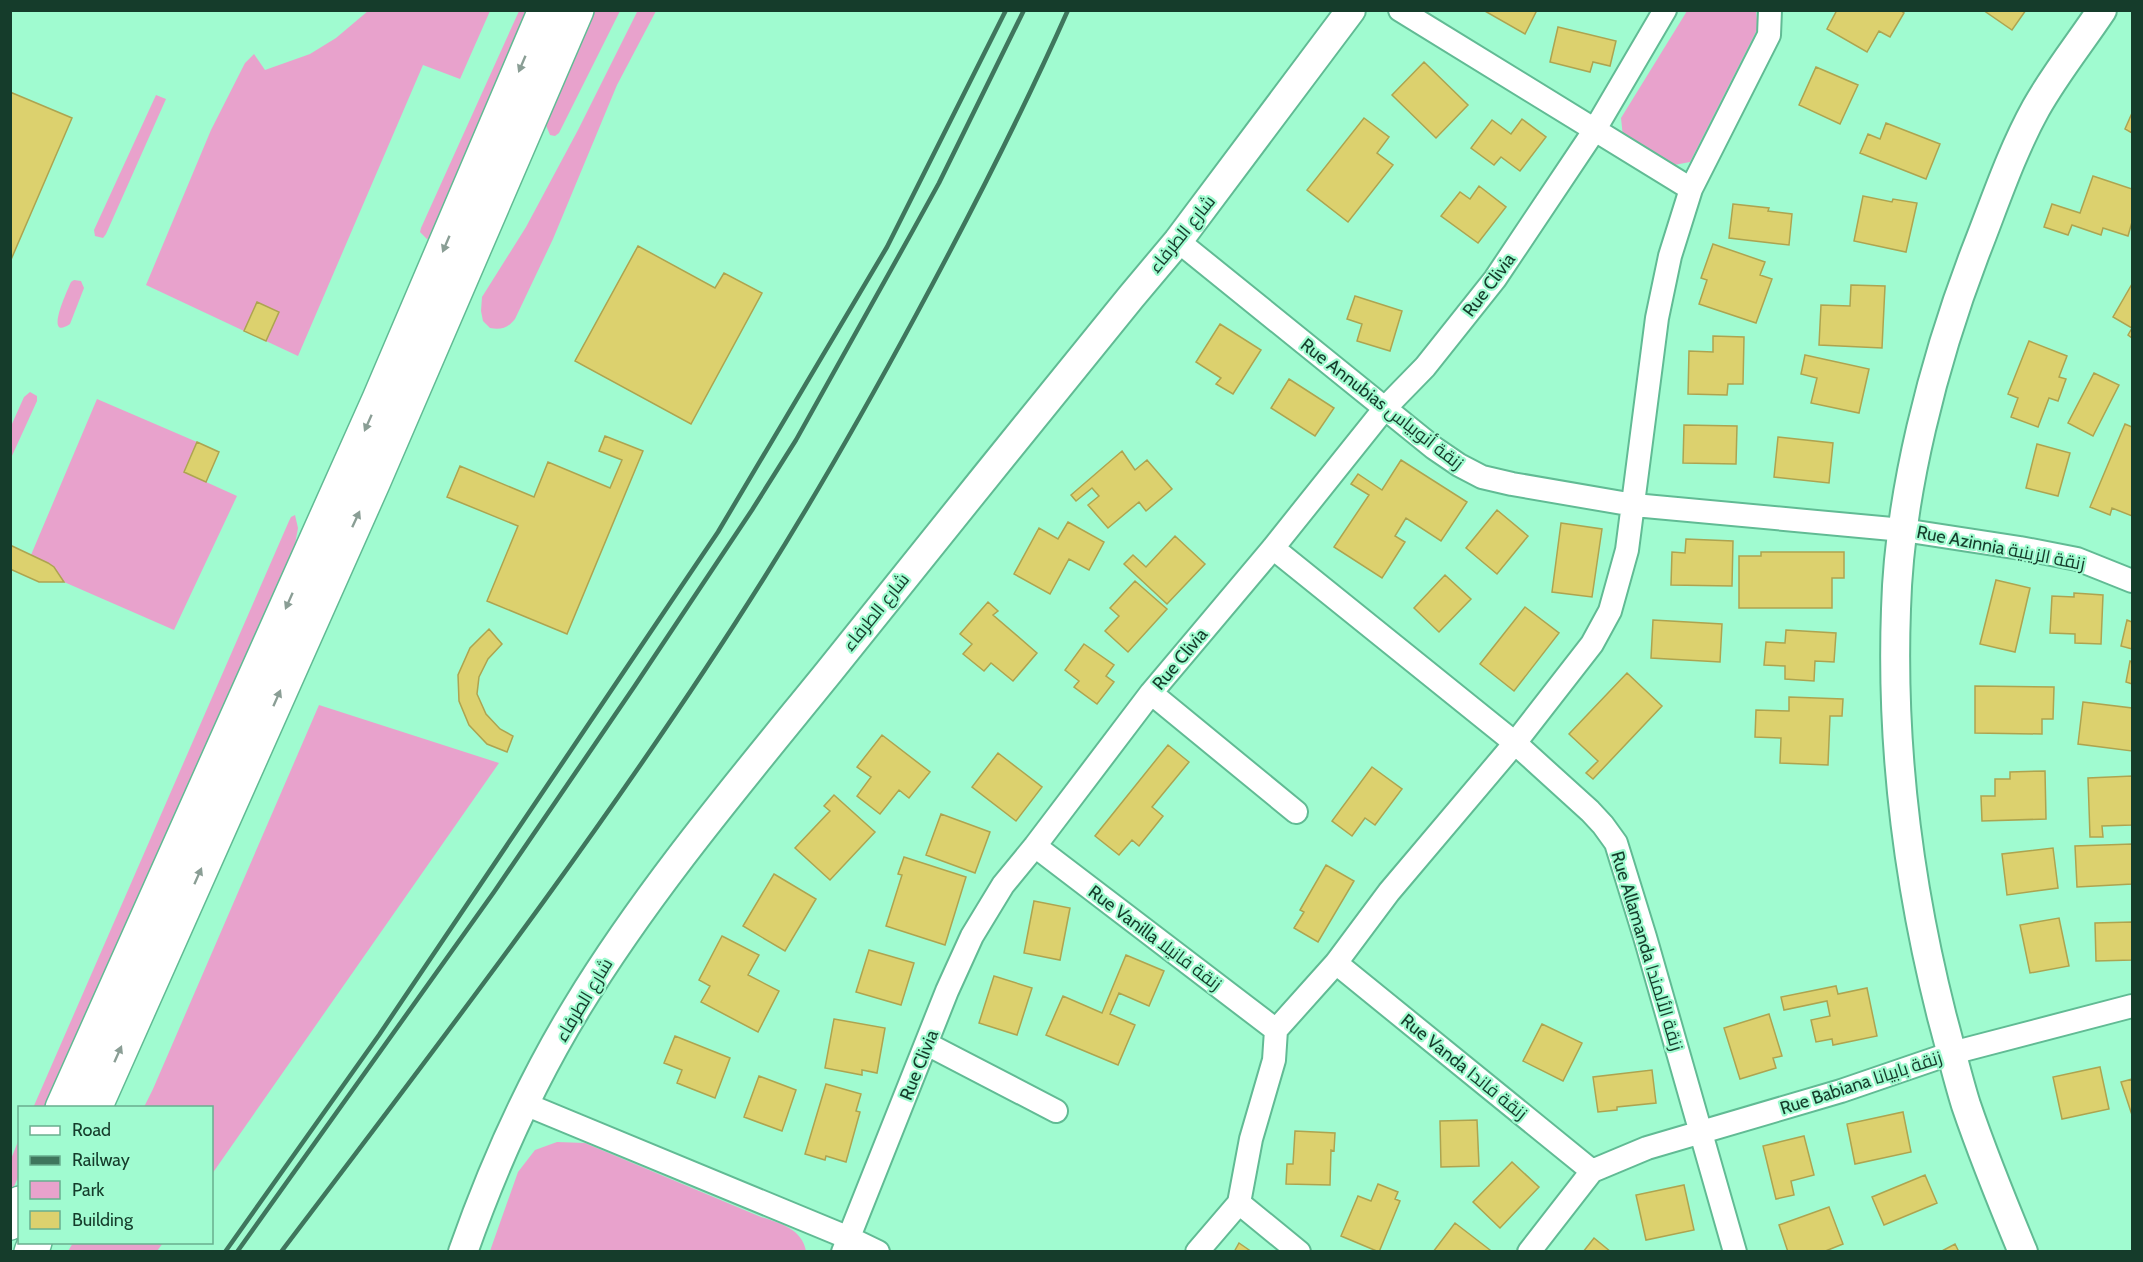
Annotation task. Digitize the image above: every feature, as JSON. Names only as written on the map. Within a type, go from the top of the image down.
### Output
[{"type":"highway","points":[[62,1106],[379,399],[545,10]]},
{"type":"highway","points":[[95,1106],[374,481],[577,10]]},
{"type":"highway","points":[[10,1223],[18,1207]]},
{"type":"street","name":"شارع الطرفاء","points":[[463,1251],[493,1170],[576,1008],[657,890],[798,709],[1178,241],[1351,10]]},
{"type":"street","points":[[1400,10],[1691,189]]},
{"type":"street","name":"Rue Clivia","points":[[846,1244],[947,992],[972,936],[1003,885],[1151,693],[1273,548],[1385,408],[1425,367],[1495,279],[1594,131],[1665,10]]},
{"type":"street","points":[[1197,1251],[1239,1203],[1251,1139],[1274,1060],[1276,1030],[1336,963],[1389,892],[1515,743],[1592,644],[1610,611],[1627,550],[1657,318],[1670,256],[1691,189],[1769,35],[1770,10]]},
{"type":"street","points":[[2023,1251],[1966,1106],[1928,960],[1913,879],[1900,786],[1895,704],[1896,617],[1903,530],[1917,451],[1937,371],[1971,263],[2036,108],[2102,10]]},
{"type":"street","name":"Rue Annubias زنقة أنوبياس","points":[[1178,241],[1434,448],[1482,477],[1634,505],[1903,530]]},
{"type":"street","name":"Rue Azinnia زنقة الزينية","points":[[1903,530],[2077,559],[2133,582]]},
{"type":"street","name":"Rue Allamanda زنقة الألمندا","points":[[1273,548],[1515,743],[1590,811],[1616,843],[1735,1251]]},
{"type":"street","points":[[1151,693],[1296,812]]},
{"type":"street","name":"Rue Vanilla زنقة فانيلا","points":[[1035,846],[1276,1030]]},
{"type":"street","name":"Rue Vanda زنقة فاندا","points":[[1336,963],[1592,1171]]},
{"type":"street","name":"Rue Babiana زنقة بابيانا","points":[[1592,1171],[1647,1148],[1841,1091],[1952,1053],[2133,1006]]},
{"type":"street","points":[[927,1044],[1056,1111]]},
{"type":"street","points":[[525,1104],[846,1244],[878,1251]]},
{"type":"street","points":[[1529,1251],[1592,1171]]},
{"type":"street","points":[[1239,1203],[1299,1251]]},
{"type":"green space","points":[[638,10],[656,11],[617,85],[553,239],[515,319],[504,328],[490,328],[483,321],[482,297],[526,227]]},
{"type":"green space","points":[[368,11],[490,11],[460,79],[423,65],[298,356],[266,341],[279,312],[244,331],[146,285],[211,130],[245,63],[254,54],[265,70],[310,54],[336,38]]},
{"type":"green space","points":[[519,11],[535,11],[432,238],[427,239],[420,232],[421,228]]},
{"type":"green space","points":[[591,11],[620,11],[559,133],[555,136],[550,135],[545,123]]},
{"type":"green space","points":[[1687,11],[1756,11],[1758,28],[1690,162],[1669,166],[1623,137],[1621,118]]},
{"type":"green space","points":[[156,95],[166,99],[106,234],[103,238],[95,236],[94,230]]},
{"type":"green space","points":[[81,281],[84,288],[70,324],[62,328],[58,326],[59,312],[71,282]]},
{"type":"green space","points":[[30,392],[37,396],[37,401],[11,458],[11,426],[24,397]]},
{"type":"green space","points":[[97,399],[197,442],[184,472],[237,496],[174,630],[64,582],[54,567],[31,555]]},
{"type":"green space","points":[[295,515],[298,528],[294,550],[49,1106],[34,1106],[289,521]]},
{"type":"green space","points":[[319,705],[499,763],[213,1173],[213,1106],[144,1106]]},
{"type":"green space","points":[[18,1142],[18,1177],[10,1196],[11,1159]]},
{"type":"green space","points":[[557,1142],[585,1143],[783,1225],[800,1237],[806,1251],[490,1251],[518,1172],[535,1150]]},
{"type":"green space","points":[[72,1244],[162,1244],[157,1251],[68,1251]]},
{"type":"building","points":[[1483,10],[1537,10],[1525,34]]},
{"type":"building","points":[[1837,10],[1900,10],[1904,13],[1890,37],[1879,31],[1867,52],[1827,29]]},
{"type":"building","points":[[1983,10],[2026,10],[2012,30]]},
{"type":"building","points":[[1558,27],[1616,41],[1610,66],[1593,62],[1590,72],[1550,62]]},
{"type":"building","points":[[1424,62],[1468,105],[1436,138],[1392,95]]},
{"type":"building","points":[[1816,67],[1858,85],[1840,124],[1799,105]]},
{"type":"building","points":[[10,92],[72,118],[10,262]]},
{"type":"building","points":[[2132,113],[2132,133],[2125,129]]},
{"type":"building","points":[[1364,118],[1389,137],[1377,153],[1393,165],[1348,222],[1307,190]]},
{"type":"building","points":[[1522,119],[1546,137],[1520,171],[1501,157],[1494,165],[1471,148],[1492,120],[1511,134]]},
{"type":"building","points":[[1886,123],[1940,144],[1926,179],[1860,153],[1868,134],[1880,139]]},
{"type":"building","points":[[2093,176],[2132,189],[2132,222],[2128,236],[2103,228],[2101,235],[2072,225],[2068,235],[2044,227],[2052,204],[2080,213]]},
{"type":"building","points":[[1479,186],[1506,207],[1478,243],[1441,216],[1460,192],[1470,199]]},
{"type":"building","points":[[1863,196],[1892,202],[1893,199],[1917,203],[1906,252],[1854,241]]},
{"type":"building","points":[[1733,204],[1769,208],[1768,211],[1792,214],[1789,245],[1729,238]]},
{"type":"building","points":[[1713,244],[1765,262],[1760,275],[1772,279],[1756,323],[1699,304],[1707,280],[1701,278]]},
{"type":"building","points":[[638,246],[715,288],[724,273],[762,293],[691,424],[575,361]]},
{"type":"building","points":[[2132,284],[2132,328],[2113,317]]},
{"type":"building","points":[[1851,285],[1885,286],[1882,348],[1819,345],[1821,305],[1850,306]]},
{"type":"building","points":[[1355,296],[1402,311],[1390,351],[1357,341],[1362,324],[1347,319]]},
{"type":"building","points":[[257,302],[279,312],[266,341],[244,331]]},
{"type":"building","points":[[1220,324],[1261,350],[1233,394],[1216,384],[1221,378],[1196,362]]},
{"type":"building","points":[[1713,336],[1744,337],[1743,384],[1728,384],[1727,395],[1688,394],[1689,351],[1713,352]]},
{"type":"building","points":[[2029,341],[2067,356],[2059,377],[2066,379],[2058,401],[2049,398],[2038,427],[2011,417],[2018,398],[2008,394]]},
{"type":"building","points":[[1805,355],[1869,369],[1859,413],[1811,403],[1817,378],[1801,374]]},
{"type":"building","points":[[2094,373],[2119,385],[2093,436],[2068,423]]},
{"type":"building","points":[[1289,379],[1334,408],[1315,436],[1271,408]]},
{"type":"building","points":[[2125,424],[2132,427],[2132,516],[2112,508],[2110,515],[2090,507]]},
{"type":"building","points":[[1684,425],[1737,426],[1736,464],[1683,463]]},
{"type":"building","points":[[605,436],[643,451],[567,634],[487,601],[518,526],[447,497],[460,466],[534,497],[548,462],[610,488],[622,460],[599,451]]},
{"type":"building","points":[[1778,437],[1833,443],[1829,483],[1774,477]]},
{"type":"building","points":[[197,442],[219,452],[206,482],[184,472]]},
{"type":"building","points":[[2037,444],[2070,453],[2058,496],[2026,488]]},
{"type":"building","points":[[1122,451],[1135,470],[1147,460],[1172,489],[1146,511],[1139,502],[1108,528],[1088,505],[1099,496],[1092,488],[1076,501],[1071,495]]},
{"type":"building","points":[[1401,460],[1467,502],[1441,541],[1406,518],[1395,536],[1405,542],[1382,578],[1334,547],[1369,495],[1351,484],[1358,474],[1382,490]]},
{"type":"building","points":[[1497,510],[1528,536],[1497,574],[1466,548]]},
{"type":"building","points":[[1068,522],[1104,542],[1089,570],[1069,559],[1050,594],[1014,574],[1039,528],[1058,539]]},
{"type":"building","points":[[1561,523],[1602,529],[1592,597],[1552,592]]},
{"type":"building","points":[[1175,536],[1205,564],[1167,604],[1124,564],[1133,555],[1146,567]]},
{"type":"building","points":[[1686,539],[1733,541],[1732,586],[1671,585],[1672,552],[1685,553]]},
{"type":"building","points":[[10,545],[54,567],[64,582],[39,582],[10,569]]},
{"type":"building","points":[[1761,552],[1844,552],[1844,578],[1832,578],[1832,608],[1739,608],[1739,556],[1761,556]]},
{"type":"building","points":[[1445,575],[1471,599],[1439,632],[1414,608]]},
{"type":"building","points":[[1996,580],[2030,588],[2015,652],[1980,644]]},
{"type":"building","points":[[1135,581],[1167,609],[1128,652],[1105,631],[1119,616],[1110,608]]},
{"type":"building","points":[[2074,593],[2103,595],[2101,644],[2075,643],[2075,634],[2050,633],[2052,596],[2074,597]]},
{"type":"building","points":[[988,602],[998,611],[993,615],[1037,653],[1013,681],[991,663],[984,671],[963,654],[972,644],[960,634]]},
{"type":"building","points":[[1525,607],[1559,633],[1514,691],[1480,664]]},
{"type":"building","points":[[1653,620],[1722,624],[1720,662],[1651,658]]},
{"type":"building","points":[[2127,620],[2132,622],[2132,649],[2121,646]]},
{"type":"building","points":[[489,629],[502,644],[488,659],[479,677],[477,694],[486,714],[500,729],[513,736],[507,752],[487,744],[469,725],[459,701],[458,675],[470,648]]},
{"type":"building","points":[[1786,630],[1836,633],[1834,662],[1815,661],[1814,681],[1785,679],[1785,666],[1764,665],[1766,642],[1785,643]]},
{"type":"building","points":[[1084,644],[1114,665],[1106,676],[1114,682],[1097,704],[1074,687],[1079,681],[1065,670]]},
{"type":"building","points":[[2130,661],[2132,662],[2132,684],[2126,682]]},
{"type":"building","points":[[1627,673],[1662,706],[1593,779],[1586,773],[1598,761],[1569,734]]},
{"type":"building","points":[[1975,686],[2054,687],[2053,719],[2042,719],[2042,734],[1975,733]]},
{"type":"building","points":[[1789,697],[1843,699],[1842,716],[1830,716],[1828,765],[1780,763],[1781,738],[1755,737],[1756,710],[1789,711]]},
{"type":"building","points":[[2083,702],[2132,708],[2132,751],[2078,744]]},
{"type":"building","points":[[882,735],[930,772],[909,798],[899,790],[880,814],[857,796],[871,777],[857,767]]},
{"type":"building","points":[[1168,745],[1189,762],[1152,807],[1163,816],[1139,846],[1132,840],[1119,855],[1095,836]]},
{"type":"building","points":[[998,753],[1042,787],[1016,821],[972,787]]},
{"type":"building","points":[[1372,767],[1402,789],[1375,825],[1365,818],[1352,836],[1332,821]]},
{"type":"building","points":[[2045,771],[2046,819],[1982,821],[1981,796],[1995,796],[1995,779],[2010,779],[2010,772]]},
{"type":"building","points":[[2132,776],[2132,825],[2102,826],[2103,837],[2090,837],[2088,778]]},
{"type":"building","points":[[834,795],[875,832],[830,880],[795,848],[830,811],[824,806]]},
{"type":"building","points":[[941,814],[990,832],[975,873],[926,855]]},
{"type":"building","points":[[2132,844],[2132,884],[2077,887],[2075,846]]},
{"type":"building","points":[[2053,848],[2058,888],[2007,895],[2002,854]]},
{"type":"building","points":[[904,857],[966,877],[945,945],[886,926],[902,875],[898,874]]},
{"type":"building","points":[[1326,865],[1354,881],[1318,942],[1294,928],[1304,912],[1300,910]]},
{"type":"building","points":[[774,874],[816,899],[785,951],[743,926]]},
{"type":"building","points":[[1034,901],[1070,908],[1060,960],[1024,953]]},
{"type":"building","points":[[2059,918],[2069,966],[2030,973],[2020,925]]},
{"type":"building","points":[[2132,922],[2132,960],[2096,961],[2095,923]]},
{"type":"building","points":[[722,936],[759,955],[748,975],[779,991],[758,1032],[701,1002],[710,986],[699,980]]},
{"type":"building","points":[[869,950],[914,963],[901,1005],[856,992]]},
{"type":"building","points":[[1126,955],[1164,971],[1149,1006],[1119,993],[1110,1014],[1135,1025],[1118,1065],[1046,1035],[1063,996],[1102,1013]]},
{"type":"building","points":[[994,976],[1032,988],[1017,1035],[979,1023]]},
{"type":"building","points":[[1836,986],[1838,994],[1867,988],[1877,1036],[1833,1045],[1832,1039],[1816,1042],[1811,1020],[1830,1016],[1827,1001],[1784,1010],[1781,997]]},
{"type":"building","points":[[1769,1014],[1782,1056],[1773,1058],[1776,1068],[1740,1079],[1724,1028]]},
{"type":"building","points":[[834,1019],[885,1028],[877,1073],[862,1070],[862,1075],[825,1068]]},
{"type":"building","points":[[1542,1024],[1582,1043],[1563,1081],[1523,1061]]},
{"type":"building","points":[[675,1036],[730,1058],[715,1098],[677,1083],[682,1070],[664,1063]]},
{"type":"building","points":[[2100,1067],[2109,1109],[2062,1119],[2053,1077]]},
{"type":"building","points":[[1652,1070],[1656,1103],[1617,1107],[1617,1110],[1598,1112],[1593,1077]]},
{"type":"building","points":[[759,1076],[796,1090],[782,1131],[744,1117]]},
{"type":"building","points":[[2132,1079],[2132,1115],[2121,1082]]},
{"type":"building","points":[[826,1084],[861,1094],[856,1111],[860,1112],[846,1162],[826,1156],[825,1160],[805,1154]]},
{"type":"building","points":[[1903,1112],[1911,1152],[1855,1164],[1847,1124]]},
{"type":"building","points":[[1477,1120],[1479,1166],[1441,1167],[1440,1121]]},
{"type":"building","points":[[1295,1131],[1335,1133],[1334,1151],[1331,1150],[1330,1185],[1286,1184],[1287,1164],[1293,1164]]},
{"type":"building","points":[[1804,1136],[1814,1175],[1791,1181],[1794,1195],[1776,1199],[1763,1146]]},
{"type":"building","points":[[1512,1162],[1539,1187],[1500,1228],[1473,1202]]},
{"type":"building","points":[[1925,1175],[1937,1203],[1884,1225],[1872,1197]]},
{"type":"building","points":[[1378,1184],[1398,1192],[1395,1199],[1400,1201],[1379,1252],[1341,1236],[1358,1196],[1371,1201]]},
{"type":"building","points":[[1684,1185],[1694,1230],[1646,1240],[1636,1195]]},
{"type":"building","points":[[1829,1207],[1843,1244],[1823,1252],[1788,1252],[1779,1225]]},
{"type":"building","points":[[1455,1223],[1490,1250],[1488,1252],[1433,1252]]},
{"type":"building","points":[[1594,1238],[1611,1252],[1583,1252]]},
{"type":"building","points":[[1239,1243],[1252,1252],[1234,1252]]},
{"type":"building","points":[[1955,1244],[1959,1252],[1940,1252]]},
{"type":"railway","points":[[225,1252],[379,1035],[718,532],[887,247],[1006,10]]},
{"type":"railway","points":[[237,1252],[494,892],[752,510],[796,440],[939,183],[1024,10]]},
{"type":"railway","points":[[281,1252],[591,836],[708,665],[764,578],[880,382],[976,202],[1068,10]]}]
